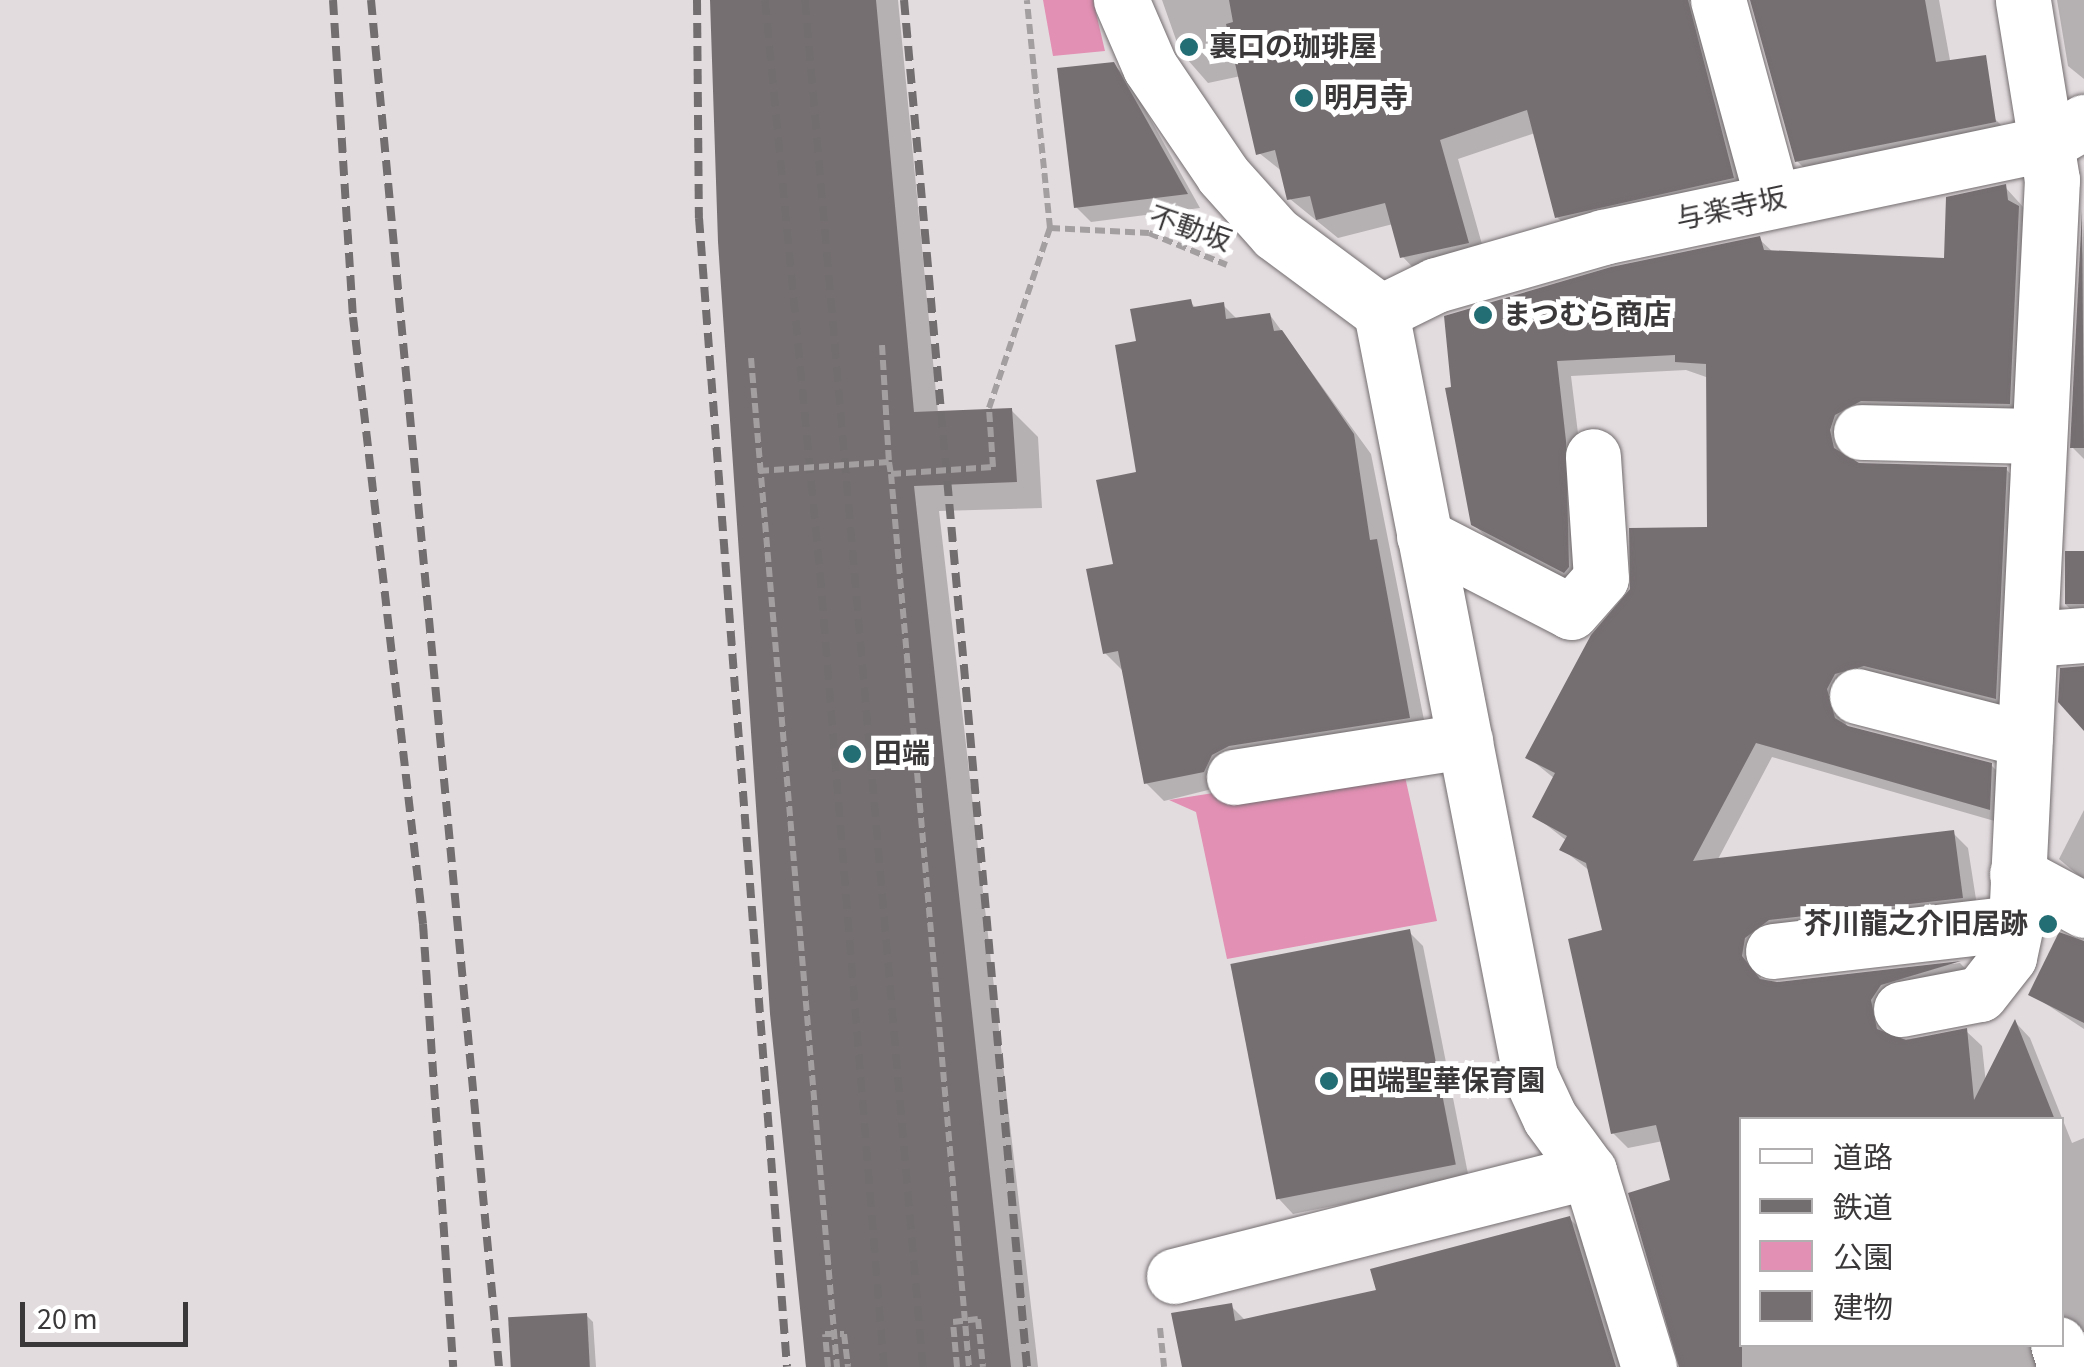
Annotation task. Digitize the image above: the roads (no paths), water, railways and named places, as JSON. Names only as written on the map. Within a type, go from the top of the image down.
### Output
[{"type":"street","points":[[1121,0],[1150,67],[1222,175],[1276,234],[1381,312],[1530,1075],[1550,1118],[1588,1170],[1650,1367]]},
{"type":"street","points":[[1718,0],[1772,198]]},
{"type":"street","points":[[1901,1010],[1980,994],[2009,958],[2025,739],[2058,637],[2038,436],[2052,180],[2065,133],[2024,0]]},
{"type":"street","name":"与楽寺坂","points":[[1381,312],[1436,285],[1772,198],[2065,133]]},
{"type":"street","points":[[1861,432],[2038,436]]},
{"type":"street","points":[[1424,536],[1571,612],[1601,578],[1593,456]]},
{"type":"street","points":[[1857,696],[2025,739]]},
{"type":"street","points":[[1234,777],[1465,741]]},
{"type":"street","points":[[1773,951],[2016,898],[2084,910]]},
{"type":"street","points":[[1174,1276],[1588,1170]]},
{"type":"railway","points":[[333,0],[353,317],[423,924],[453,1367]]},
{"type":"railway","points":[[371,0],[499,1367]]},
{"type":"railway","points":[[697,0],[699,218],[787,1367]]},
{"type":"railway","points":[[765,0],[820,573],[884,1367]]},
{"type":"railway","points":[[805,0],[923,1367]]},
{"type":"railway","points":[[904,0],[1027,1367]]},
{"type":"place","name":"裏口の珈琲屋","points":[[1189,47]]},
{"type":"place","name":"明月寺","points":[[1304,98]]},
{"type":"place","name":"まつむら商店","points":[[1483,315]]},
{"type":"place","name":"田端","points":[[852,754]]},
{"type":"place","name":"芥川龍之介旧居跡","points":[[2048,924]]},
{"type":"place","name":"田端聖華保育園","points":[[1329,1081]]}]
